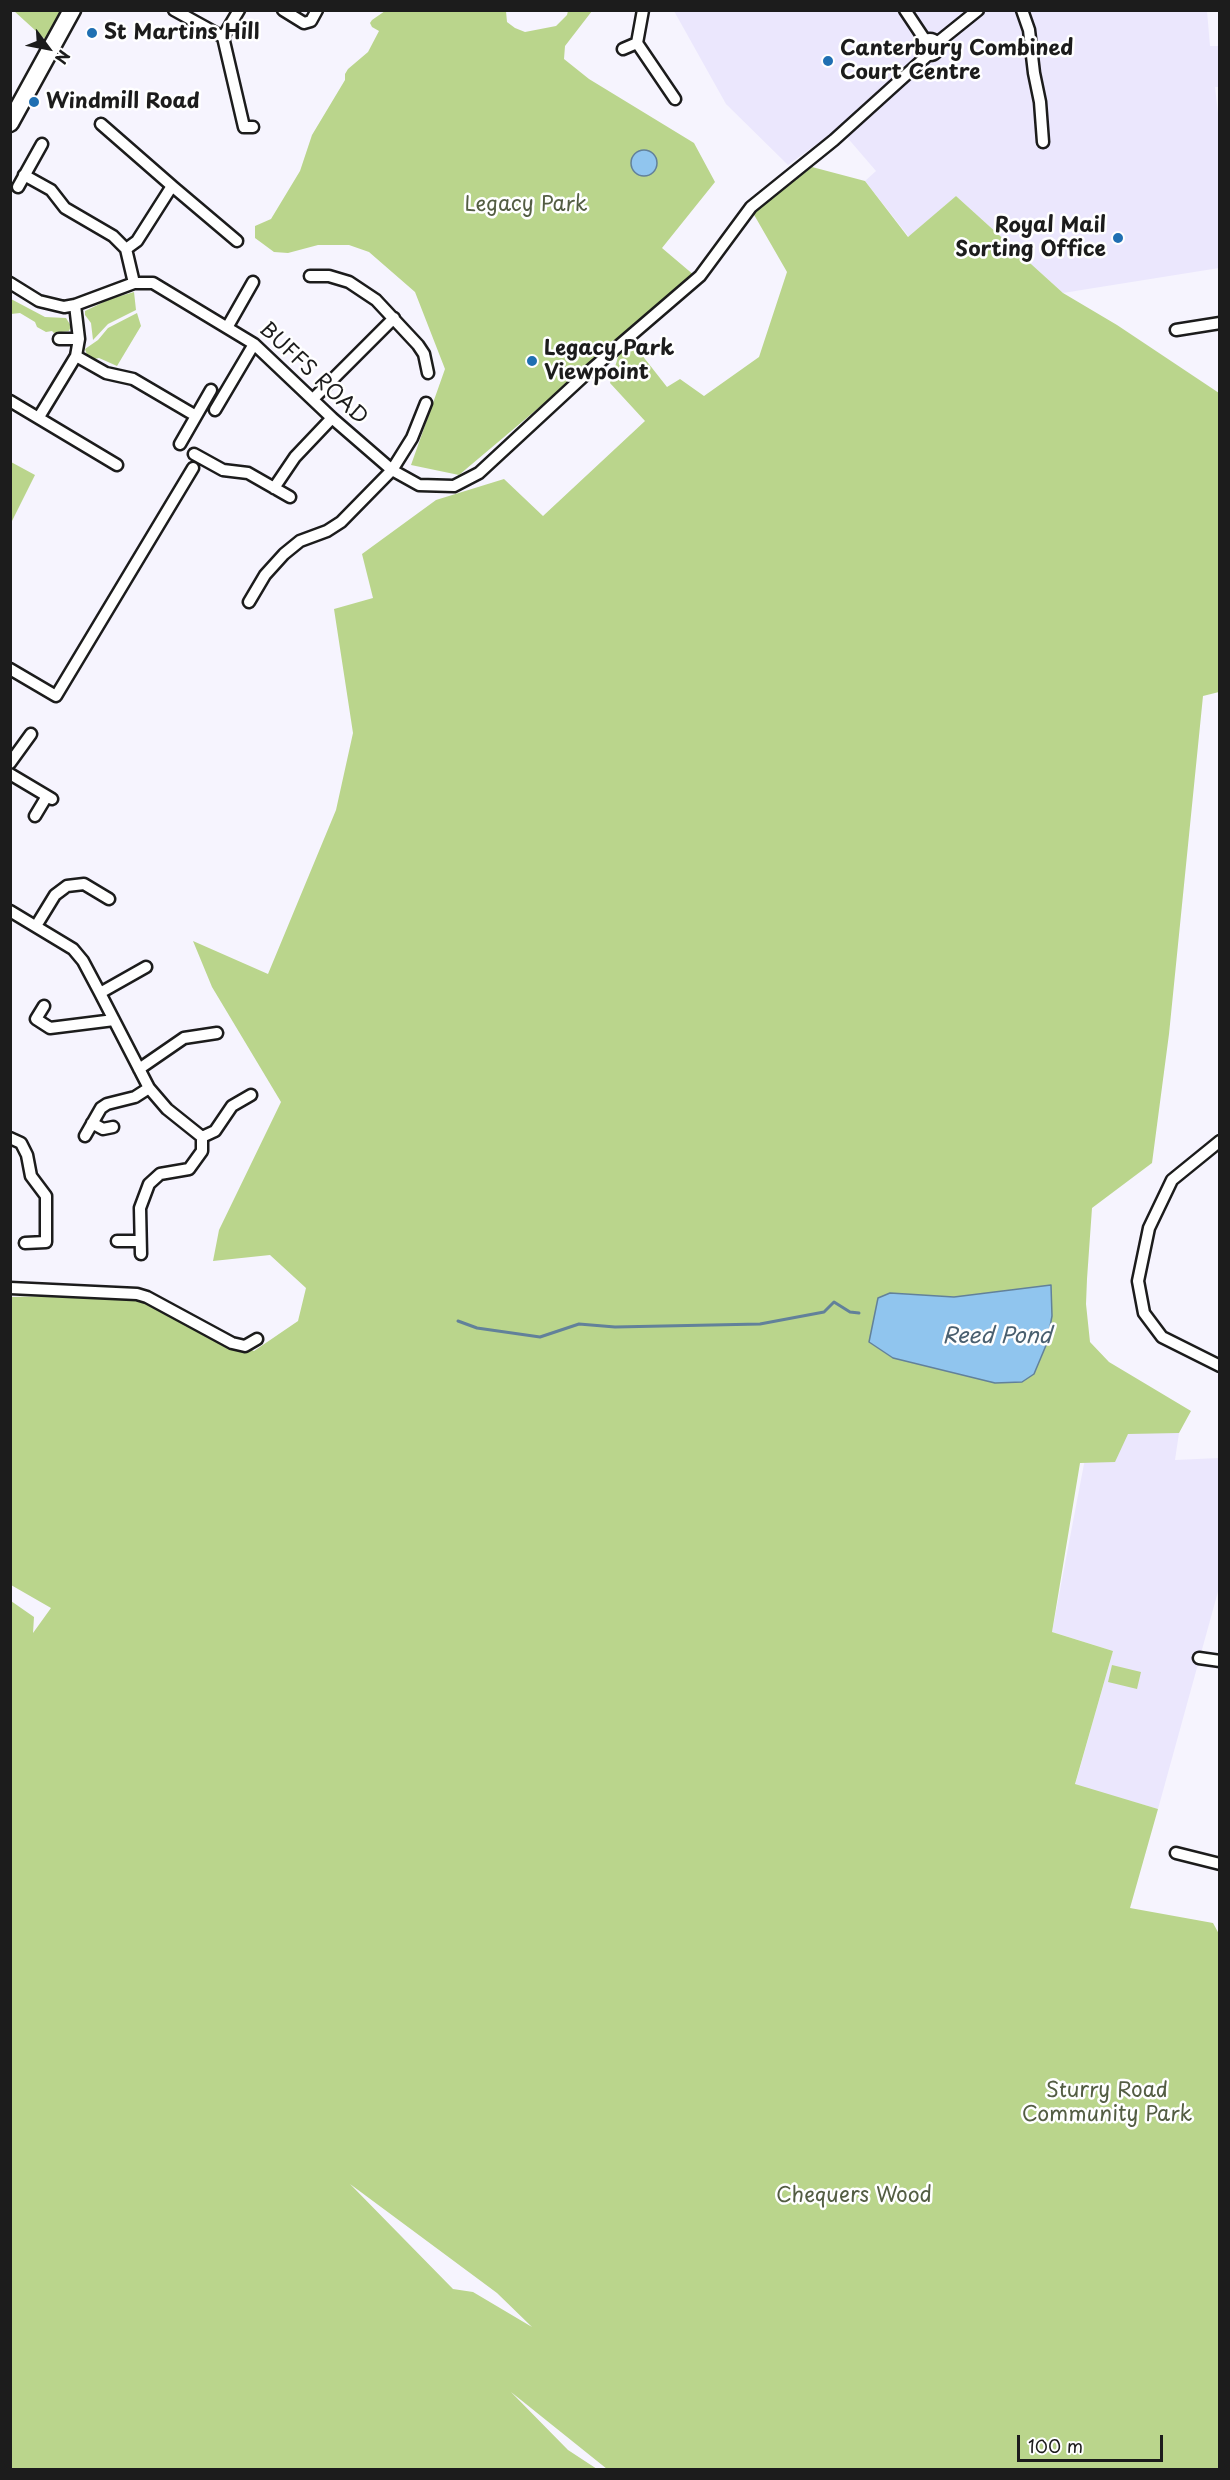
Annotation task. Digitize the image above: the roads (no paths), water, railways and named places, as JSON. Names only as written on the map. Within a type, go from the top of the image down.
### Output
[{"type":"main road","points":[[10,123],[72,10]]},
{"type":"street","points":[[174,10],[223,37]]},
{"type":"street","points":[[239,10],[223,37],[244,127],[253,128]]},
{"type":"street","points":[[283,10],[304,23],[311,21],[317,10]]},
{"type":"street","points":[[643,10],[637,44],[675,99]]},
{"type":"street","points":[[905,10],[925,40]]},
{"type":"street","points":[[937,43],[978,10]]},
{"type":"street","points":[[1022,10],[1029,30],[1040,102],[1043,142]]},
{"type":"street","points":[[925,40],[932,39],[937,43]]},
{"type":"street","points":[[925,40],[922,49],[928,55],[937,51],[937,43]]},
{"type":"street","points":[[623,49],[637,44]]},
{"type":"street","name":"BUFFS ROAD","points":[[134,283],[146,281],[161,287],[254,344],[332,418],[392,470],[419,485],[454,486],[480,473],[586,374],[699,276],[752,207],[834,140],[928,55]]},
{"type":"street","points":[[101,124],[237,241]]},
{"type":"street","points":[[18,187],[42,144]]},
{"type":"street","points":[[10,283],[45,304],[64,307],[134,283],[126,249],[112,236],[65,208],[51,190],[24,175]]},
{"type":"street","points":[[126,249],[137,241],[172,186]]},
{"type":"street","points":[[310,276],[329,276],[349,282],[376,300],[418,345],[424,354],[428,373]]},
{"type":"street","points":[[228,326],[253,282]]},
{"type":"street","points":[[39,417],[76,356],[79,339],[75,305]]},
{"type":"street","points":[[313,399],[394,318]]},
{"type":"street","points":[[1176,330],[1192,320],[1220,323]]},
{"type":"street","points":[[59,339],[79,339]]},
{"type":"street","points":[[215,410],[254,344]]},
{"type":"street","points":[[76,356],[105,373],[133,379],[196,416]]},
{"type":"street","points":[[180,444],[211,390]]},
{"type":"street","points":[[10,400],[117,465]]},
{"type":"street","points":[[249,602],[265,575],[284,554],[300,541],[327,531],[341,522],[392,470],[412,438],[426,403]]},
{"type":"street","points":[[274,488],[295,457],[332,418]]},
{"type":"street","points":[[194,454],[223,470],[248,473],[290,497]]},
{"type":"street","points":[[10,669],[56,696],[192,468]]},
{"type":"street","points":[[10,763],[31,734]]},
{"type":"street","points":[[10,774],[50,798],[35,816]]},
{"type":"street","points":[[36,926],[55,895],[67,886],[84,884],[109,899]]},
{"type":"street","points":[[10,911],[73,949],[83,961],[149,1088],[167,1109],[202,1137]]},
{"type":"street","points":[[100,993],[146,967]]},
{"type":"street","points":[[44,1006],[36,1019],[50,1028],[114,1020]]},
{"type":"street","points":[[139,1069],[184,1038],[217,1033]]},
{"type":"street","points":[[85,1136],[101,1108],[107,1104],[126,1101],[149,1088]]},
{"type":"street","points":[[202,1137],[215,1131],[232,1106],[251,1095]]},
{"type":"street","points":[[92,1123],[103,1129],[113,1127]]},
{"type":"street","points":[[141,1254],[140,1208],[149,1184],[160,1174],[189,1169],[195,1164],[202,1151],[202,1137]]},
{"type":"street","points":[[16,1141],[27,1155],[31,1176],[46,1196],[46,1242],[25,1243]]},
{"type":"street","points":[[1220,1141],[1172,1180],[1149,1228],[1138,1281],[1144,1313],[1162,1337],[1220,1366]]},
{"type":"street","points":[[117,1241],[140,1241]]},
{"type":"street","points":[[10,1288],[137,1294],[147,1297],[232,1343],[245,1346],[257,1339]]},
{"type":"street","points":[[1199,1658],[1220,1661]]},
{"type":"street","points":[[1176,1853],[1220,1864]]},
{"type":"water","points":[[644,150],[653,154],[657,163],[653,172],[644,176],[635,172],[631,163],[635,154]]},
{"type":"water","name":"Reed Pond","points":[[1051,1285],[1052,1316],[1047,1343],[1034,1374],[1022,1382],[995,1383],[893,1358],[869,1342],[878,1298],[890,1293],[954,1297]]},
{"type":"waterway","points":[[458,1321],[477,1328],[540,1337],[579,1324],[615,1327],[760,1324],[824,1312],[834,1302],[850,1312],[859,1313]]},
{"type":"place","name":"St Martins Hill","points":[[92,33]]},
{"type":"place","name":"Canterbury Combined Court Centre","points":[[828,61]]},
{"type":"place","name":"Windmill Road","points":[[34,102]]},
{"type":"place","name":"Royal Mail Sorting Office","points":[[1118,238]]},
{"type":"place","name":"Legacy Park Viewpoint","points":[[532,361]]},
{"type":"park label","name":"Legacy Park","points":[[526,205]]},
{"type":"park label","name":"Sturry Road Community Park","points":[[1107,2103]]},
{"type":"park label","name":"Chequers Wood","points":[[854,2196]]}]
